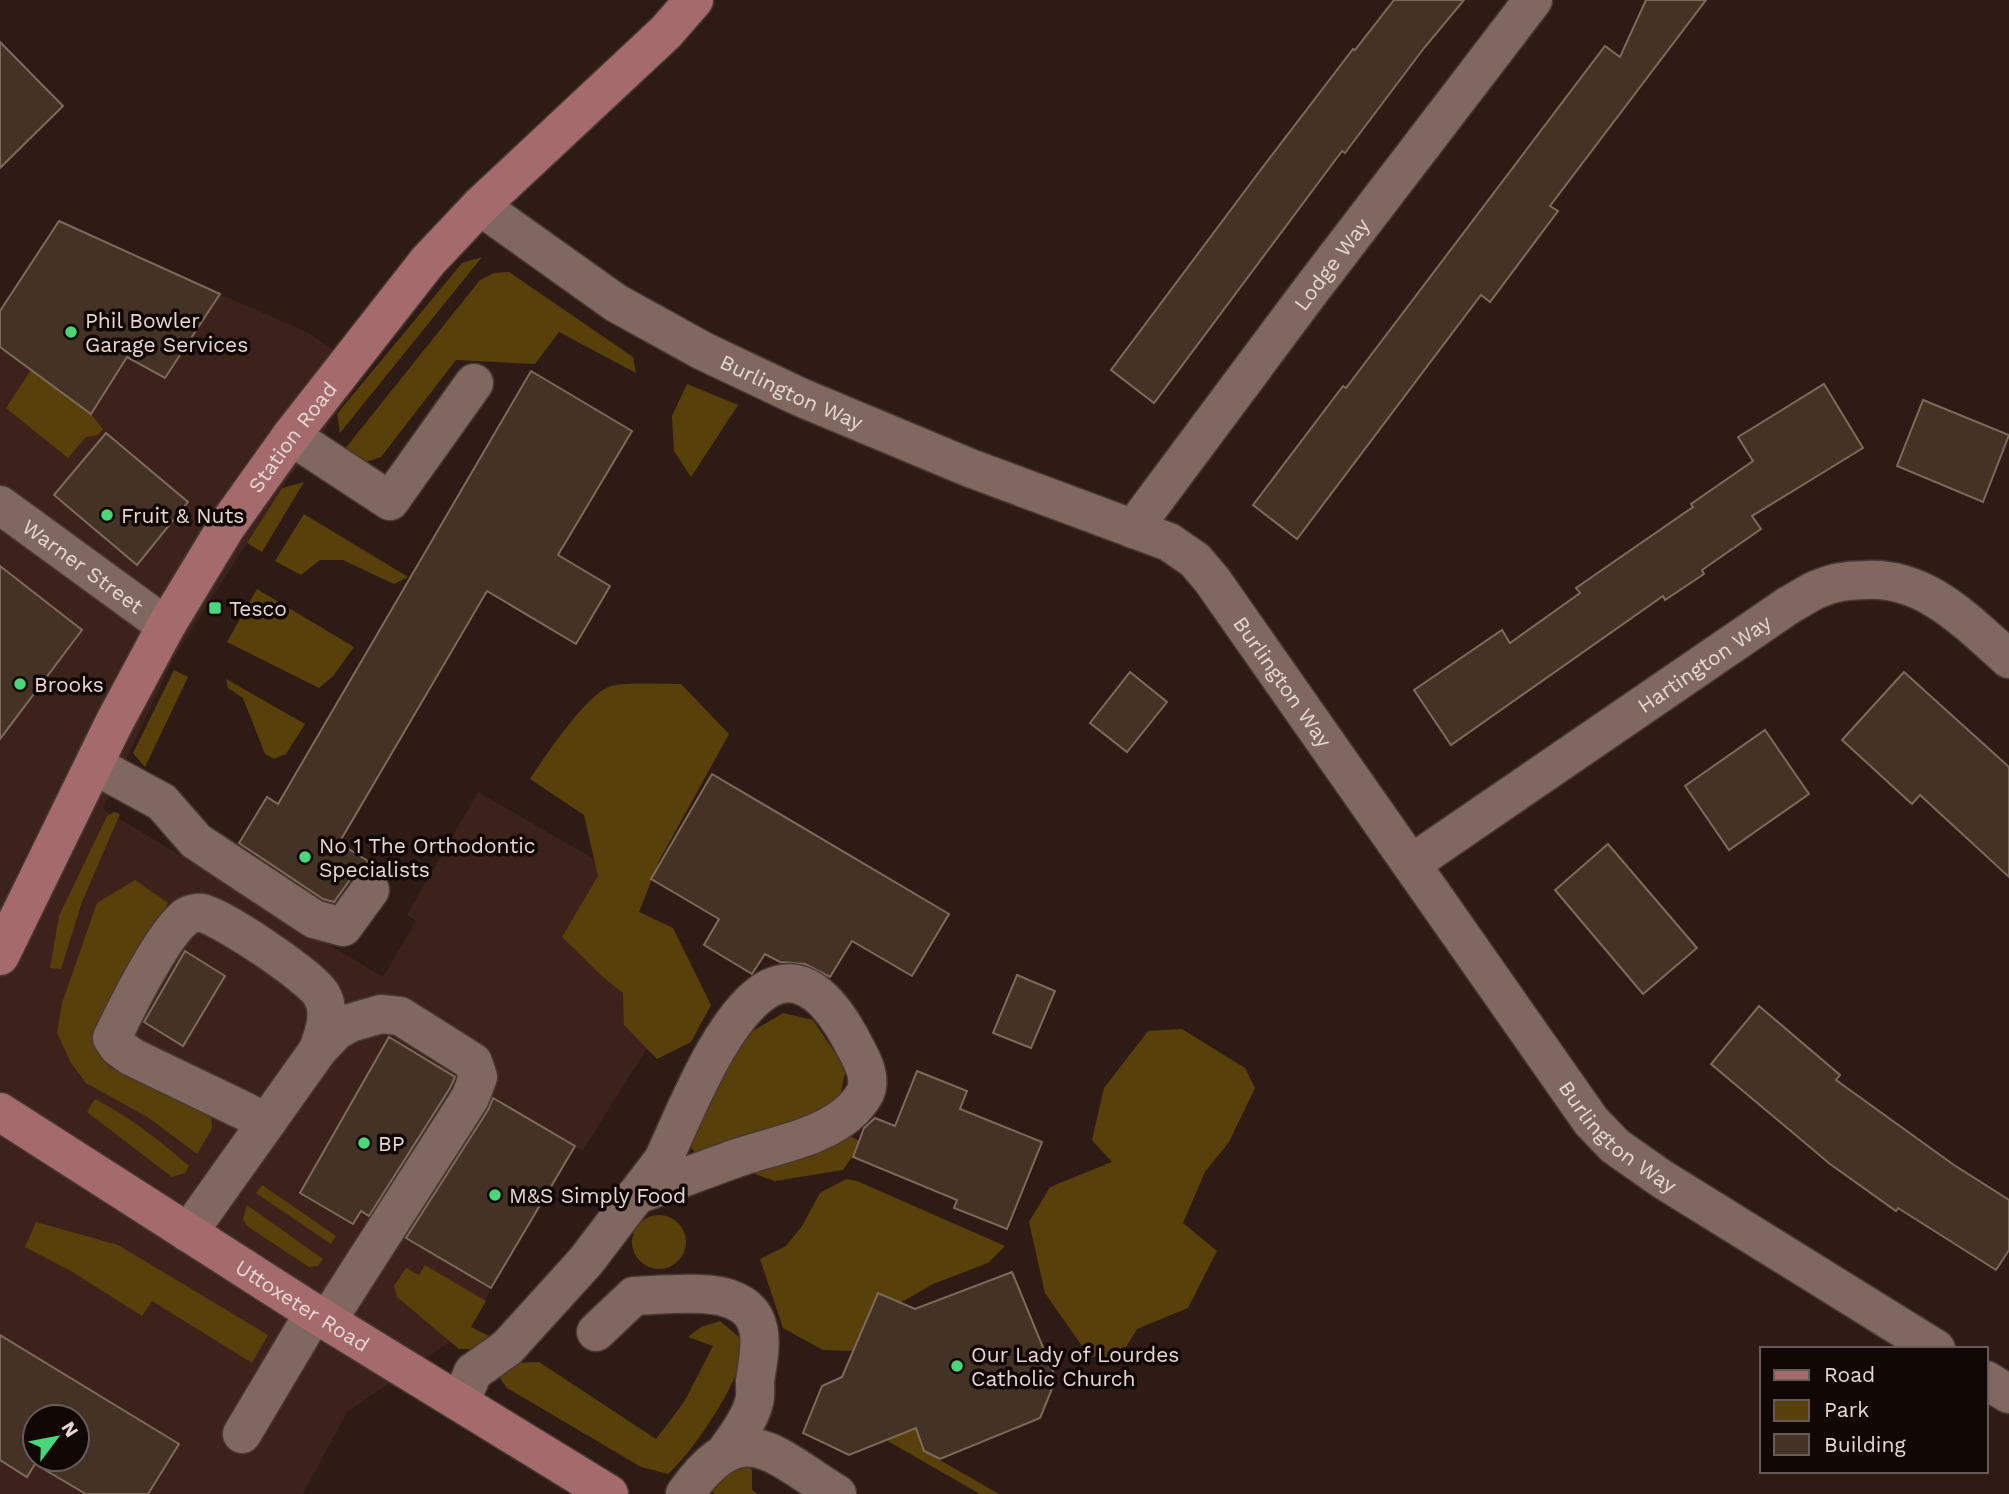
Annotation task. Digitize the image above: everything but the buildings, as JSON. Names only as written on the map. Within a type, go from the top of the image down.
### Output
[{"type":"main road","name":"Station Road","points":[[0,956],[166,626],[226,527],[291,436],[428,261],[480,206],[666,32],[694,0]]},
{"type":"main road","name":"Uttoxeter Road","points":[[0,1112],[320,1317],[461,1401],[608,1494]]},
{"type":"street","name":"Lodge Way","points":[[1133,529],[1533,0]]},
{"type":"street","name":"Burlington Way","points":[[480,206],[616,303],[703,351],[800,397],[933,453],[1169,542],[1195,561],[1212,580],[1591,1121],[1615,1146],[1662,1179],[1933,1347]]},
{"type":"street","points":[[291,436],[390,501],[474,383]]},
{"type":"street","name":"Warner Street","points":[[0,505],[166,626]]},
{"type":"street","name":"Hartington Way","points":[[1411,864],[1789,605],[1828,585],[1856,580],[1900,582],[1926,592],[1952,609],[2009,659]]},
{"type":"street","points":[[94,765],[162,802],[195,841],[314,919],[343,927],[370,890]]},
{"type":"street","points":[[267,1122],[132,1056],[118,1047],[112,1038],[167,936],[188,915],[201,913],[240,933],[287,963],[311,982],[322,996],[327,1025],[318,1050]]},
{"type":"street","points":[[461,1401],[473,1372],[507,1348],[586,1261],[636,1195],[663,1160],[731,1025],[746,1008],[769,989],[784,984],[806,987],[827,1002],[843,1024],[866,1068],[867,1089],[856,1107],[840,1121],[808,1135],[636,1195]]},
{"type":"street","points":[[188,1233],[318,1050],[336,1031],[350,1023],[381,1014],[400,1016],[473,1062],[478,1077],[470,1098],[242,1434]]},
{"type":"street","points":[[596,1332],[634,1296],[692,1295],[728,1298],[749,1308],[758,1327],[761,1351],[754,1403],[725,1453]]},
{"type":"street","points":[[1988,1381],[2009,1394]]},
{"type":"street","points":[[685,1494],[712,1461],[743,1446],[761,1447],[837,1494]]},
{"type":"shaded area","points":[[59,221],[307,332],[366,373],[282,488],[173,659],[103,809],[383,977],[416,921],[407,915],[478,792],[618,873],[676,1002],[583,1150],[574,1147],[471,1327],[347,1412],[303,1494],[0,1494],[0,311]]},
{"type":"green space","points":[[482,257],[340,433],[337,414],[462,263]]},
{"type":"green space","points":[[509,272],[633,357],[636,373],[559,332],[535,364],[456,360],[381,457],[360,464],[344,450],[480,280],[494,273]]},
{"type":"green space","points":[[31,370],[91,414],[103,429],[98,435],[86,437],[68,458],[6,408]]},
{"type":"green space","points":[[687,384],[738,405],[691,477],[674,451],[672,416]]},
{"type":"green space","points":[[304,482],[262,552],[247,543],[282,488]]},
{"type":"green space","points":[[304,514],[408,577],[394,584],[343,560],[320,560],[301,575],[275,561]]},
{"type":"green space","points":[[257,589],[354,647],[333,676],[319,688],[227,642]]},
{"type":"green space","points":[[174,670],[188,677],[145,767],[133,753]]},
{"type":"green space","points":[[226,679],[305,724],[286,754],[274,759],[265,754],[243,698],[228,688]]},
{"type":"green space","points":[[627,684],[681,684],[729,734],[659,861],[639,912],[673,928],[711,1005],[691,1042],[657,1059],[624,1025],[623,993],[562,937],[598,876],[584,815],[530,779],[567,727],[601,691],[611,686]]},
{"type":"green space","points":[[114,812],[120,814],[82,902],[61,969],[50,968],[59,916],[107,816]]},
{"type":"green space","points":[[135,880],[168,903],[101,1022],[96,1048],[108,1066],[211,1114],[212,1129],[197,1154],[149,1118],[86,1083],[71,1063],[57,1033],[62,1003],[97,903]]},
{"type":"green space","points":[[783,1013],[813,1020],[846,1069],[840,1096],[821,1114],[701,1159],[686,1142],[746,1035]]},
{"type":"green space","points":[[1182,1029],[1245,1068],[1255,1088],[1229,1142],[1205,1172],[1183,1223],[1217,1251],[1188,1308],[1137,1329],[1119,1359],[1089,1356],[1045,1293],[1029,1222],[1050,1187],[1112,1162],[1092,1140],[1104,1088],[1148,1031]]},
{"type":"green space","points":[[95,1099],[132,1121],[167,1147],[189,1166],[185,1173],[172,1177],[87,1112]]},
{"type":"green space","points":[[847,1134],[859,1141],[843,1170],[775,1181],[746,1171]]},
{"type":"green space","points":[[846,1179],[857,1181],[1005,1246],[988,1263],[933,1284],[900,1303],[878,1293],[853,1351],[823,1350],[783,1328],[760,1259],[786,1246],[802,1226],[820,1193]]},
{"type":"green space","points":[[262,1185],[336,1236],[331,1244],[256,1193]]},
{"type":"green space","points":[[247,1205],[323,1259],[318,1266],[309,1267],[247,1226],[243,1219]]},
{"type":"green space","points":[[659,1215],[678,1223],[686,1242],[678,1261],[659,1269],[640,1261],[632,1242],[640,1223]]},
{"type":"green space","points":[[36,1222],[118,1245],[268,1335],[252,1363],[152,1301],[142,1316],[71,1271],[25,1247]]},
{"type":"green space","points":[[425,1265],[486,1301],[471,1327],[493,1338],[472,1349],[459,1349],[397,1297],[394,1286],[406,1268],[419,1275]]},
{"type":"green space","points":[[720,1321],[740,1338],[741,1360],[737,1373],[710,1421],[668,1474],[641,1467],[507,1388],[498,1375],[510,1363],[539,1362],[656,1439],[684,1402],[713,1346],[688,1337],[701,1327]]},
{"type":"green space","points":[[914,1421],[924,1451],[999,1494],[980,1494],[886,1440],[883,1433]]},
{"type":"green space","points":[[746,1457],[752,1471],[752,1490],[758,1494],[715,1494],[708,1489]]},
{"type":"place","name":"Phil Bowler Garage Services","points":[[71,332]]},
{"type":"place","name":"Fruit & Nuts","points":[[107,515]]},
{"type":"place","name":"Tesco","points":[[215,608]]},
{"type":"place","name":"Brooks","points":[[20,684]]},
{"type":"place","name":"No 1 The Orthodontic Specialists","points":[[305,857]]},
{"type":"place","name":"BP","points":[[364,1143]]},
{"type":"place","name":"M&S Simply Food","points":[[495,1195]]},
{"type":"place","name":"Our Lady of Lourdes Catholic Church","points":[[957,1366]]}]
